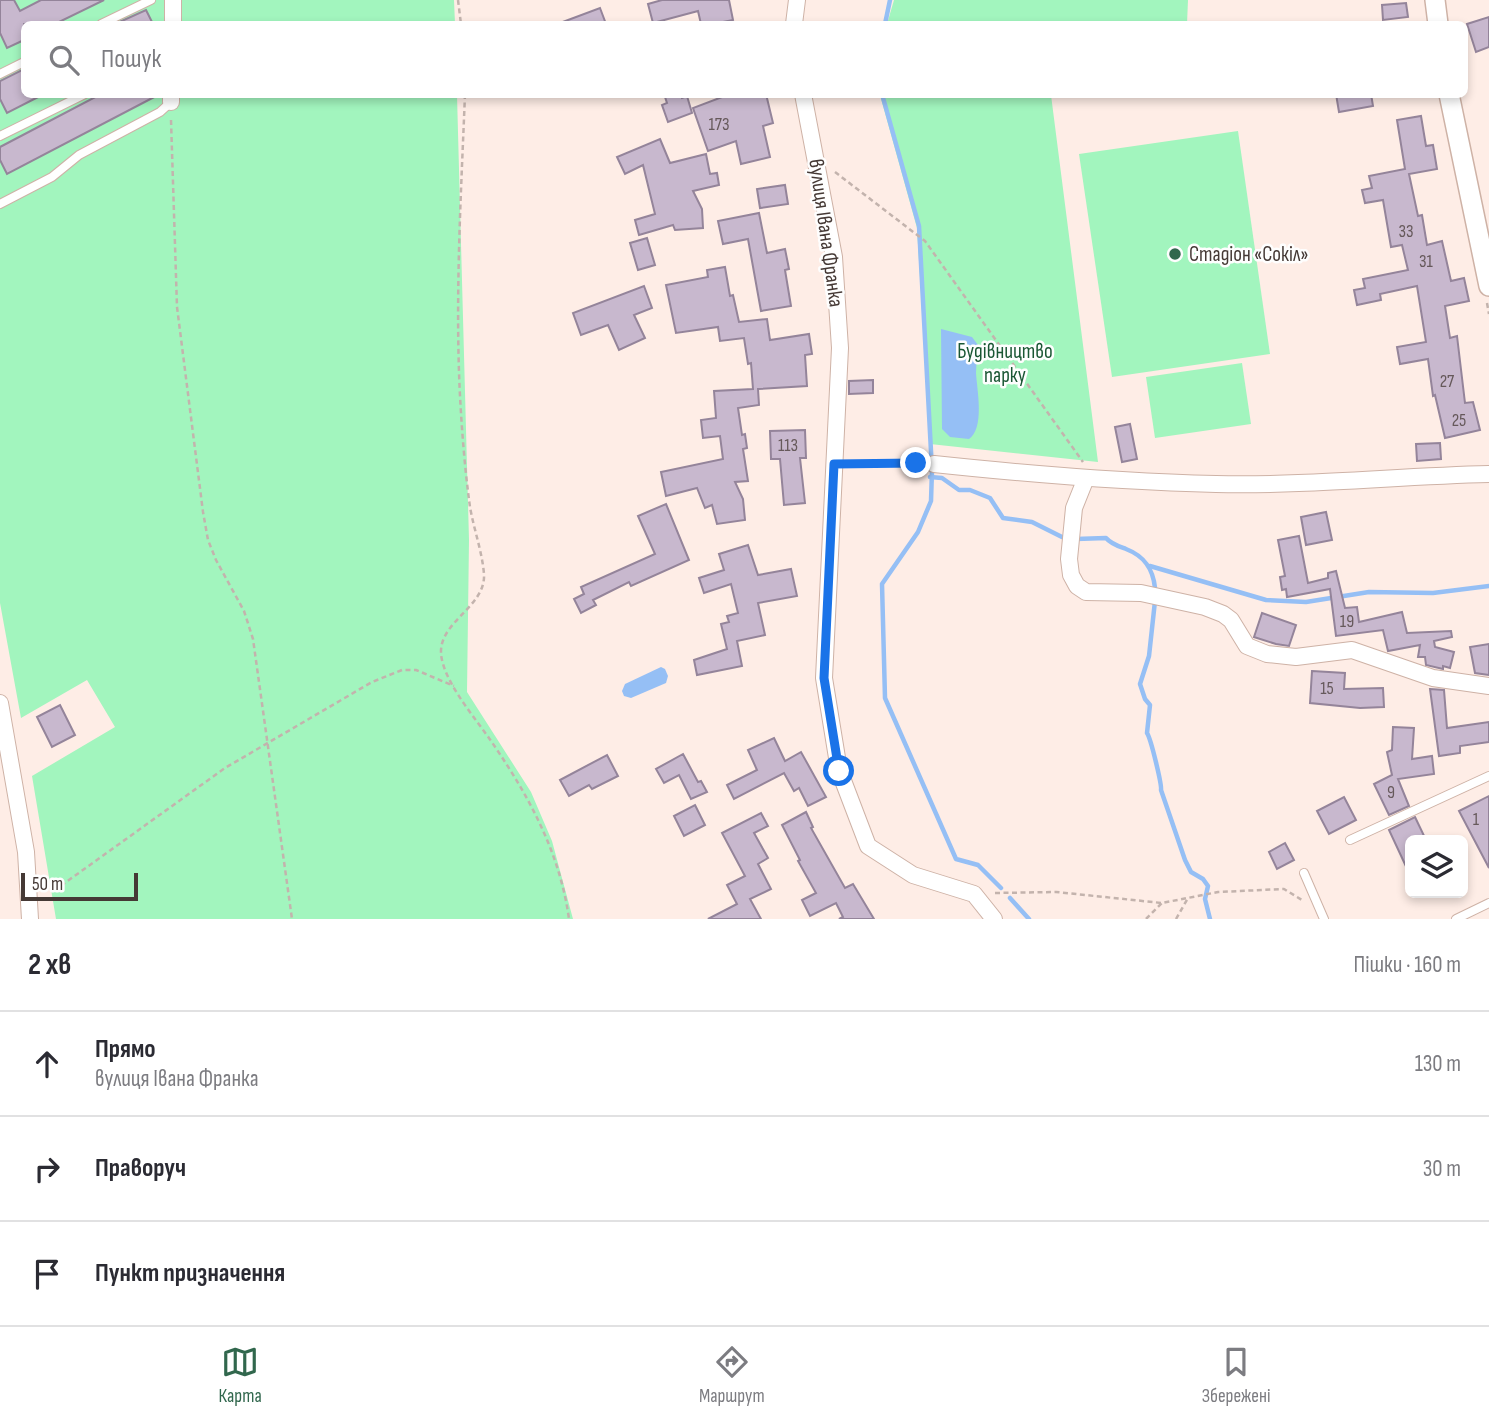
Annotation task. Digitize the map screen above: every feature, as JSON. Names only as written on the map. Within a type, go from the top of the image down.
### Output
[{"type":"street","points":[[173,0],[173,21]]},
{"type":"street","points":[[794,21],[797,0]]},
{"type":"street","points":[[1435,0],[1438,21]]},
{"type":"street","name":"вулиця Івана Франка","points":[[804,98],[834,257],[840,348],[824,678],[839,771],[868,846],[913,875],[959,889]]},
{"type":"street","points":[[1450,98],[1489,286]]},
{"type":"street","points":[[934,464],[1091,479],[1218,484],[1489,474]]},
{"type":"street","points":[[1091,479],[1074,508],[1069,559],[1071,575],[1077,586],[1086,592],[1141,593],[1205,607],[1231,620],[1247,646],[1267,654],[1296,657],[1352,650],[1433,678],[1489,686]]},
{"type":"street","points":[[0,704],[21,817],[30,888],[30,919]]},
{"type":"street","points":[[959,889],[995,919]]},
{"type":"lane","points":[[107,21],[151,0]]},
{"type":"lane","points":[[0,74],[21,64]]},
{"type":"lane","points":[[0,136],[77,98]]},
{"type":"lane","points":[[0,204],[52,177],[79,155],[160,112],[171,98]]},
{"type":"lane","points":[[1350,840],[1489,776]]},
{"type":"lane","points":[[1304,873],[1322,915]]},
{"type":"lane","points":[[1456,919],[1489,903]]},
{"type":"path","points":[[458,0],[461,21]]},
{"type":"path","points":[[171,98],[177,307],[203,512],[208,540],[244,611],[253,639],[292,919]]},
{"type":"path","points":[[465,98],[457,311],[460,398],[470,508],[482,554],[484,578],[479,594],[455,621],[441,647],[442,662],[454,686],[515,776],[545,831],[558,868],[569,919]]},
{"type":"path","points":[[815,157],[913,230],[925,242],[1091,479]]},
{"type":"path","points":[[834,464],[916,463]]},
{"type":"path","points":[[30,888],[62,885],[177,801],[266,743],[372,682],[402,670],[416,670],[454,686]]},
{"type":"path","points":[[959,889],[1056,892],[1162,903],[1218,892],[1284,889],[1322,915]]},
{"type":"path","points":[[1176,919],[1188,898]]},
{"type":"path","points":[[1146,919],[1162,903]]},
{"type":"green space","points":[[0,0],[454,0],[455,21],[21,21],[21,98],[457,98],[469,540],[467,692],[531,792],[552,841],[573,919],[56,919],[32,776],[115,727],[87,680],[21,718],[0,603]]},
{"type":"green space","points":[[894,0],[1188,0],[1187,21],[888,21]]},
{"type":"green space","name":"Будівництво парку","points":[[881,98],[1051,98],[1098,462],[930,444],[917,228]]},
{"type":"green space","name":"Стадіон «Сокіл»","points":[[1238,131],[1270,354],[1112,377],[1079,154]]},
{"type":"green space","points":[[1242,363],[1251,424],[1155,438],[1146,377]]},
{"type":"water","points":[[941,329],[972,337],[978,345],[976,373],[979,418],[974,434],[969,439],[950,437],[942,429]]},
{"type":"water","points":[[661,667],[668,676],[666,683],[631,698],[624,696],[622,691],[625,684]]},
{"type":"building","points":[[0,0],[14,0],[20,11],[41,0],[104,0],[61,21],[21,21],[21,41],[7,48],[0,33]]},
{"type":"building","points":[[662,0],[729,0],[733,20],[700,21],[698,11],[652,21],[648,4]]},
{"type":"building","points":[[1406,3],[1408,17],[1383,20],[1382,5]]},
{"type":"building","points":[[600,8],[605,21],[565,21]]},
{"type":"building","points":[[146,10],[152,21],[122,21]]},
{"type":"building","points":[[1489,17],[1489,47],[1476,52],[1468,24]]},
{"type":"building","points":[[21,70],[21,98],[36,98],[7,113],[0,99],[0,81]]},
{"type":"building","points":[[93,98],[152,98],[7,174],[0,160],[0,147]]},
{"type":"building","points":[[665,98],[688,98],[692,113],[668,122],[662,105],[667,103]]},
{"type":"building","points":[[719,98],[767,98],[773,123],[763,126],[770,157],[741,164],[736,141],[708,151],[693,108]]},
{"type":"building","points":[[1337,98],[1372,98],[1373,106],[1339,112]]},
{"type":"building","points":[[1421,116],[1426,146],[1433,145],[1437,169],[1409,174],[1418,216],[1422,215],[1427,245],[1442,241],[1451,281],[1464,278],[1469,301],[1445,306],[1450,338],[1457,336],[1465,403],[1473,402],[1480,430],[1445,438],[1435,395],[1433,396],[1428,359],[1400,364],[1397,347],[1426,342],[1417,286],[1380,294],[1381,300],[1357,305],[1354,290],[1365,288],[1363,279],[1408,270],[1402,245],[1391,247],[1383,200],[1365,203],[1362,190],[1372,188],[1369,176],[1405,169],[1397,120]]},
{"type":"building","points":[[660,139],[670,163],[706,154],[710,174],[717,173],[719,185],[693,191],[702,209],[703,228],[675,230],[673,225],[639,235],[635,220],[655,214],[643,165],[625,174],[617,157]]},
{"type":"building","points":[[785,185],[788,204],[760,208],[757,189]]},
{"type":"building","points":[[759,213],[767,253],[785,249],[789,269],[785,270],[791,306],[761,311],[748,239],[723,244],[718,221]]},
{"type":"building","points":[[647,238],[655,265],[638,270],[630,243]]},
{"type":"building","points":[[725,267],[730,296],[733,295],[739,322],[767,319],[770,340],[809,334],[812,354],[805,355],[807,386],[758,389],[759,405],[738,408],[747,448],[743,449],[748,481],[735,482],[743,499],[745,520],[717,524],[712,505],[705,508],[697,488],[666,496],[661,472],[723,459],[720,436],[703,438],[701,420],[716,418],[714,391],[753,389],[751,363],[748,364],[744,338],[720,341],[718,327],[676,333],[666,285],[708,277],[707,270]]},
{"type":"building","points":[[644,286],[652,308],[634,315],[645,338],[619,350],[608,325],[581,335],[573,313]]},
{"type":"building","points":[[873,380],[873,393],[849,394],[849,381]]},
{"type":"building","points":[[1130,424],[1137,459],[1122,462],[1115,427]]},
{"type":"building","points":[[805,430],[806,458],[800,458],[805,503],[784,505],[780,459],[771,459],[770,431]]},
{"type":"building","points":[[1440,443],[1441,459],[1417,461],[1416,444]]},
{"type":"building","points":[[666,504],[689,560],[631,586],[629,582],[593,600],[596,605],[581,613],[574,599],[584,594],[581,587],[655,554],[638,516]]},
{"type":"building","points":[[1326,512],[1332,540],[1306,545],[1301,517]]},
{"type":"building","points":[[1299,536],[1308,583],[1328,578],[1328,573],[1336,571],[1345,608],[1357,607],[1359,622],[1402,612],[1407,633],[1451,631],[1452,637],[1434,641],[1435,647],[1454,652],[1450,668],[1426,665],[1425,657],[1418,657],[1420,645],[1388,651],[1383,630],[1336,636],[1330,589],[1287,597],[1286,589],[1282,590],[1280,577],[1285,576],[1278,540]]},
{"type":"building","points":[[748,545],[758,575],[791,569],[797,596],[758,603],[765,635],[737,641],[742,666],[697,675],[694,660],[727,649],[721,624],[729,622],[727,616],[738,613],[731,584],[704,593],[699,578],[724,570],[719,554]]},
{"type":"building","points":[[1262,613],[1296,625],[1289,646],[1254,637]]},
{"type":"building","points":[[1489,644],[1489,675],[1475,673],[1470,647]]},
{"type":"building","points":[[1312,671],[1345,673],[1344,689],[1383,688],[1384,707],[1360,708],[1310,703]]},
{"type":"building","points":[[1430,689],[1444,690],[1447,728],[1489,722],[1489,742],[1460,746],[1460,753],[1439,756]]},
{"type":"building","points":[[60,705],[75,735],[52,747],[37,717]]},
{"type":"building","points":[[1393,727],[1414,728],[1412,759],[1432,756],[1434,774],[1398,779],[1409,806],[1389,815],[1374,784],[1392,775],[1387,752],[1392,750]]},
{"type":"building","points":[[774,738],[785,761],[801,752],[826,797],[808,806],[799,788],[794,791],[784,773],[734,799],[727,785],[757,770],[748,750]]},
{"type":"building","points":[[683,754],[698,782],[701,781],[707,792],[691,799],[679,775],[664,783],[656,769]]},
{"type":"building","points":[[607,755],[618,776],[592,789],[589,785],[569,796],[560,780]]},
{"type":"building","points":[[1489,796],[1489,868],[1459,811]]},
{"type":"building","points":[[1344,797],[1356,820],[1329,834],[1317,811]]},
{"type":"building","points":[[695,805],[705,825],[684,836],[674,816]]},
{"type":"building","points":[[806,812],[813,827],[811,828],[845,888],[853,884],[874,919],[839,919],[843,917],[836,903],[810,916],[802,900],[816,893],[782,825]]},
{"type":"building","points":[[761,813],[768,826],[754,833],[768,858],[758,864],[771,889],[750,899],[761,919],[708,919],[737,904],[727,885],[745,876],[722,833]]},
{"type":"building","points":[[1415,817],[1424,835],[1405,835],[1405,864],[1389,830]]},
{"type":"building","points":[[1285,843],[1294,860],[1277,869],[1269,852]]},
{"type":"waterway","points":[[886,21],[890,0]]},
{"type":"waterway","points":[[883,98],[919,226],[932,470],[931,501],[918,532],[882,584],[885,698],[956,859],[978,865],[1001,888]]},
{"type":"waterway","points":[[930,477],[942,478],[959,490],[970,490],[990,498],[1003,518],[1032,522],[1062,537]]},
{"type":"waterway","points":[[1076,539],[1106,538],[1138,555],[1150,569],[1155,588]]},
{"type":"waterway","points":[[1150,566],[1266,600],[1306,602],[1369,592],[1433,593],[1489,586]]},
{"type":"waterway","points":[[1155,601],[1149,656],[1140,684],[1150,705],[1147,733],[1161,790],[1185,860],[1191,872],[1203,879],[1208,886],[1205,899],[1210,919]]},
{"type":"waterway","points":[[1010,898],[1029,919]]},
{"type":"place","name":"Стадіон «Сокіл»","points":[[1175,254]]},
{"type":"route","points":[[839,771],[824,678],[834,464],[916,463]]}]
